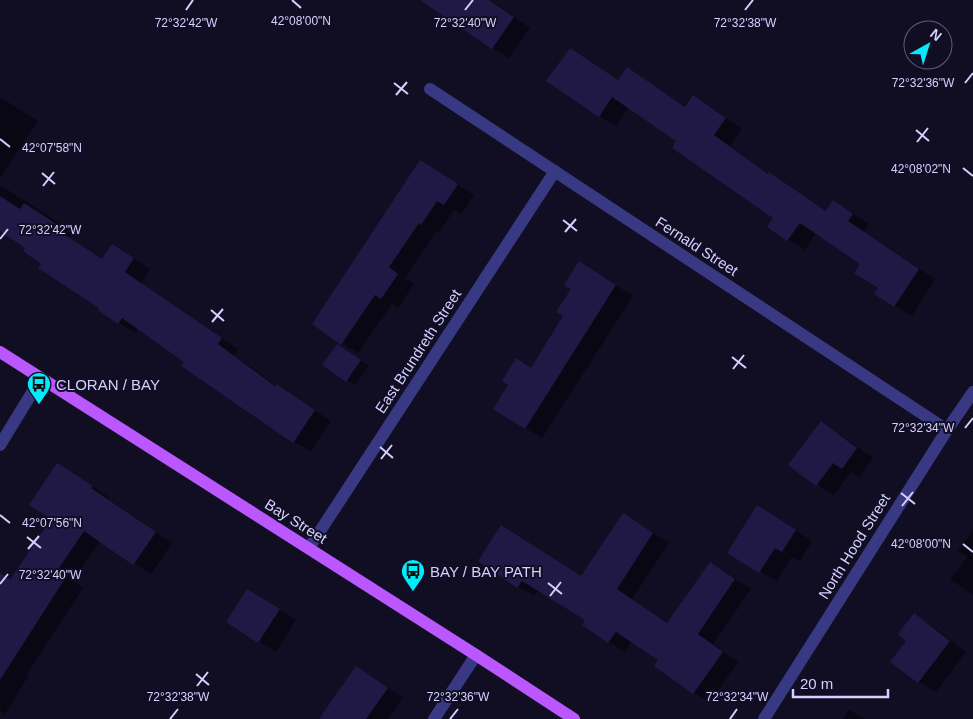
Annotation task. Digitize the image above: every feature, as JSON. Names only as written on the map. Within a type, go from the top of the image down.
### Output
[{"type":"main road","name":"Bay Street","points":[[0,352],[574,719]]},
{"type":"street","name":"Fernald Street","points":[[430,89],[946,430]]},
{"type":"street","name":"East Brundreth Street","points":[[309,548],[555,171]]},
{"type":"street","points":[[0,445],[41,378]]},
{"type":"street","name":"North Hood Street","points":[[764,719],[946,430],[973,392]]},
{"type":"street","points":[[434,719],[476,655]]},
{"type":"building","points":[[420,0],[489,0],[514,17],[492,49]]},
{"type":"building","points":[[570,48],[618,80],[627,67],[685,107],[693,95],[726,118],[714,135],[768,174],[769,172],[826,211],[833,200],[853,214],[848,221],[919,269],[894,307],[874,294],[878,288],[854,273],[860,264],[800,223],[787,241],[767,227],[773,218],[672,148],[676,141],[612,97],[599,117],[546,81]]},
{"type":"building","points":[[420,160],[458,184],[444,205],[437,201],[421,225],[419,223],[389,267],[398,274],[381,299],[375,295],[341,345],[312,324]]},
{"type":"building","points":[[0,196],[20,209],[24,203],[55,223],[53,227],[102,259],[112,244],[134,258],[125,272],[222,338],[218,344],[275,386],[276,384],[315,410],[293,443],[181,366],[184,362],[122,318],[118,324],[98,310],[99,308],[38,268],[41,264],[23,251],[25,248],[0,231]]},
{"type":"building","points":[[579,261],[616,285],[525,429],[493,409],[508,385],[502,381],[516,358],[531,368],[563,316],[556,312],[571,289],[564,285]]},
{"type":"building","points":[[337,344],[361,360],[346,382],[322,365]]},
{"type":"building","points":[[821,421],[857,448],[842,469],[833,463],[816,486],[788,465]]},
{"type":"building","points":[[57,463],[93,486],[91,488],[156,532],[133,565],[84,531],[57,571],[66,577],[0,680],[0,573],[10,580],[51,519],[29,505]]},
{"type":"building","points":[[757,505],[796,530],[782,552],[775,548],[759,573],[727,553]]},
{"type":"building","points":[[623,513],[653,533],[617,589],[667,623],[710,562],[735,579],[698,634],[723,652],[693,694],[654,666],[658,660],[616,632],[608,643],[582,625],[585,620],[522,581],[517,588],[478,561],[501,525],[581,576]]},
{"type":"building","points":[[247,589],[280,609],[258,643],[226,622]]},
{"type":"building","points":[[914,613],[950,641],[918,683],[890,662],[906,641],[898,634]]},
{"type":"building","points":[[356,666],[388,688],[366,719],[319,719]]},
{"type":"place","name":"CLORAN / BAY","points":[[39,405]]},
{"type":"place","name":"BAY / BAY PATH","points":[[413,592]]}]
